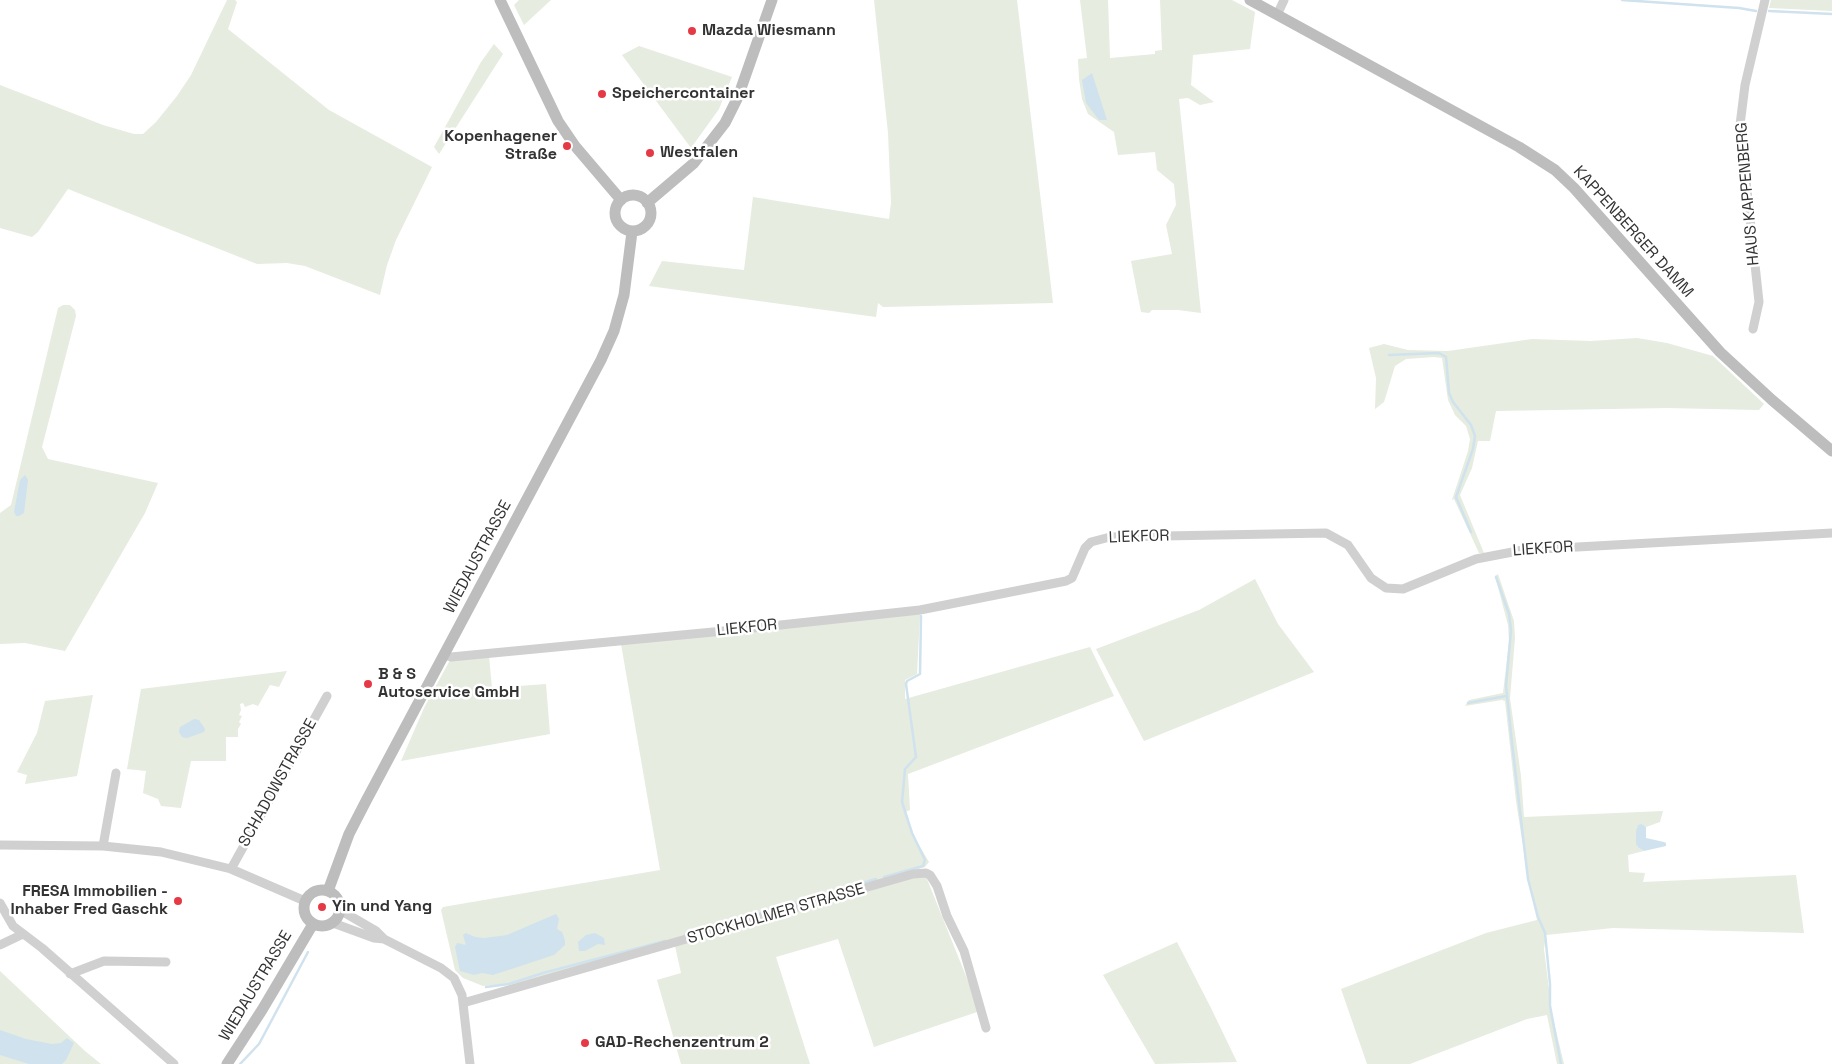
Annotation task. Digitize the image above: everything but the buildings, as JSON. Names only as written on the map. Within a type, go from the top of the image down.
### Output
[{"type":"main road","points":[[500,0],[558,121],[575,146],[621,200]]},
{"type":"main road","points":[[647,203],[694,163],[725,123],[738,97],[772,0]]},
{"type":"main road","name":"KAPPENBERGER DAMM","points":[[1250,0],[1544,162],[1574,188],[1722,350],[1772,400],[1832,451]]},
{"type":"main road","points":[[637,196],[647,203],[651,212],[648,222],[640,230],[632,232],[623,229],[616,220],[615,209],[621,200],[626,197],[637,196]]},
{"type":"main road","name":"WIEDAUSTRASSE","points":[[328,891],[349,834],[602,360],[614,331],[624,295],[632,232]]},
{"type":"main road","points":[[318,890],[328,891],[338,898],[340,910],[332,923],[321,926],[313,924],[306,916],[305,900],[318,890]]},
{"type":"main road","name":"WIEDAUSTRASSE","points":[[228,1064],[313,924]]},
{"type":"street","points":[[1277,15],[1284,0]]},
{"type":"street","name":"HAUS KAPPENBERG","points":[[1753,329],[1759,302],[1740,125],[1745,85],[1765,0]]},
{"type":"street","name":"LIEKFOR","points":[[444,655],[451,657],[920,610],[1066,581],[1072,578],[1085,548],[1090,542],[1110,537],[1326,533],[1348,545],[1371,578],[1386,588],[1403,589],[1476,559],[1523,550],[1832,533]]},
{"type":"street","name":"SCHADOWSTRASSE","points":[[231,869],[327,696]]},
{"type":"street","points":[[104,846],[116,773]]},
{"type":"street","points":[[0,845],[104,846],[161,852],[231,869],[305,900]]},
{"type":"street","name":"STOCKHOLMER STRASSE","points":[[463,1003],[913,874],[926,873],[930,874],[937,886],[964,951],[986,1028]]},
{"type":"street","points":[[0,903],[13,926],[174,1064]]},
{"type":"street","points":[[340,910],[376,931],[384,939],[450,975],[460,988],[470,1064]]},
{"type":"street","points":[[332,923],[374,938],[384,939]]},
{"type":"street","points":[[0,945],[23,934]]},
{"type":"street","points":[[70,974],[104,962],[166,962]]},
{"type":"shaded area","points":[[227,0],[235,0],[237,2],[228,29],[329,110],[432,167],[396,240],[387,265],[380,295],[305,266],[287,263],[257,264],[68,189],[38,232],[32,237],[0,228],[0,85],[103,125],[134,134],[143,134],[156,122],[191,75]]},
{"type":"shaded area","points":[[519,0],[551,0],[524,25],[514,5]]},
{"type":"shaded area","points":[[874,0],[1017,0],[1053,303],[883,307],[878,303],[876,317],[649,286],[662,261],[744,270],[753,197],[889,219],[891,203],[888,133]]},
{"type":"shaded area","points":[[1080,0],[1108,0],[1110,58],[1155,54],[1155,51],[1162,50],[1160,0],[1232,0],[1255,12],[1250,49],[1193,55],[1191,85],[1214,102],[1200,105],[1188,98],[1179,99],[1201,313],[1178,310],[1141,312],[1131,261],[1172,254],[1166,225],[1176,205],[1174,184],[1157,170],[1155,152],[1118,155],[1114,132],[1088,114],[1082,99],[1079,79],[1078,59],[1087,58]]},
{"type":"shaded area","points":[[1771,0],[1832,0],[1832,11],[1769,8]]},
{"type":"shaded area","points":[[494,44],[503,54],[439,154],[434,147],[481,62]]},
{"type":"shaded area","points":[[639,46],[732,77],[719,109],[691,148],[622,55]]},
{"type":"shaded area","points":[[63,305],[70,305],[75,310],[76,316],[42,447],[48,459],[158,483],[145,513],[65,651],[25,643],[0,644],[0,513],[11,505],[58,308]]},
{"type":"shaded area","points":[[1637,338],[1667,343],[1713,356],[1764,404],[1759,410],[1667,408],[1496,411],[1490,441],[1478,441],[1472,468],[1460,495],[1484,553],[1479,553],[1454,499],[1452,500],[1470,439],[1466,426],[1455,415],[1448,400],[1442,358],[1406,359],[1395,366],[1384,402],[1375,409],[1376,378],[1369,348],[1384,344],[1408,350],[1448,351],[1532,339],[1591,341]]},
{"type":"shaded area","points":[[1498,574],[1514,621],[1515,638],[1510,698],[1521,776],[1524,817],[1663,811],[1660,822],[1646,827],[1642,824],[1639,848],[1644,851],[1628,855],[1629,872],[1645,873],[1643,882],[1796,875],[1804,933],[1613,928],[1546,935],[1544,949],[1552,1014],[1564,1064],[1557,1064],[1547,1015],[1527,1019],[1410,1064],[1367,1064],[1341,989],[1486,933],[1537,920],[1529,885],[1516,801],[1505,701],[1465,706],[1469,700],[1503,693],[1509,641],[1508,625],[1495,576]]},
{"type":"shaded area","points":[[1255,579],[1278,624],[1314,672],[1144,741],[1096,649],[1199,610]]},
{"type":"shaded area","points":[[920,614],[917,674],[905,680],[905,699],[1090,647],[1114,696],[908,774],[910,810],[905,812],[912,833],[929,862],[925,867],[518,983],[483,986],[463,978],[455,970],[441,910],[443,907],[660,870],[621,644]]},
{"type":"shaded area","points":[[489,656],[492,688],[546,684],[550,734],[401,761],[424,708],[450,660]]},
{"type":"shaded area","points":[[287,671],[279,687],[270,685],[258,706],[253,704],[245,707],[243,703],[240,704],[241,710],[239,715],[242,716],[239,722],[241,724],[238,729],[238,737],[226,737],[226,761],[191,761],[181,808],[161,806],[158,799],[143,793],[146,771],[127,769],[141,689]]},
{"type":"shaded area","points":[[93,695],[77,776],[25,784],[27,775],[17,772],[37,733],[45,701]]},
{"type":"shaded area","points":[[925,874],[980,1011],[874,1047],[838,939],[776,957],[810,1064],[681,1064],[657,980],[681,973],[675,946]]},
{"type":"shaded area","points":[[1177,942],[1237,1062],[1155,1064],[1103,975]]},
{"type":"shaded area","points":[[0,971],[85,1051],[101,1064],[0,1064]]},
{"type":"water","points":[[1092,73],[1107,120],[1099,120],[1086,103],[1082,80]]},
{"type":"water","points":[[25,475],[28,480],[24,513],[16,516],[14,512],[20,480]]},
{"type":"water","points":[[194,719],[199,720],[205,729],[204,732],[187,738],[182,737],[179,732],[180,727]]},
{"type":"water","points":[[1642,824],[1646,827],[1646,838],[1664,842],[1666,846],[1644,851],[1639,848],[1636,844],[1636,832],[1638,825]]},
{"type":"water","points":[[556,914],[559,919],[557,929],[562,932],[565,945],[554,955],[493,975],[482,973],[474,975],[460,971],[455,947],[457,943],[466,945],[463,935],[466,933],[484,938],[507,935]]},
{"type":"water","points":[[595,933],[604,938],[605,945],[598,944],[585,951],[579,951],[578,942],[586,935]]},
{"type":"water","points":[[0,1030],[26,1039],[52,1044],[61,1043],[67,1038],[74,1043],[62,1064],[29,1064],[0,1055]]},
{"type":"waterway","points":[[1622,0],[1739,8],[1756,11]]},
{"type":"waterway","points":[[1769,11],[1832,14]]},
{"type":"waterway","points":[[1389,355],[1439,353],[1446,357],[1449,393],[1453,402],[1471,425],[1475,436],[1473,449],[1456,497],[1471,532]]},
{"type":"waterway","points":[[1496,577],[1509,614],[1511,630],[1506,686],[1528,879],[1538,917],[1545,933],[1550,984],[1550,1006],[1561,1064]]},
{"type":"waterway","points":[[884,877],[923,866],[925,860],[912,833],[902,802],[905,769],[916,757],[906,684],[907,681],[920,674],[921,616]]},
{"type":"waterway","points":[[1468,703],[1506,696]]},
{"type":"waterway","points":[[685,935],[876,879]]},
{"type":"waterway","points":[[486,987],[509,984],[543,973],[665,941]]},
{"type":"waterway","points":[[240,1064],[259,1044],[308,952]]},
{"type":"place","name":"Mazda Wiesmann","points":[[692,31]]},
{"type":"place","name":"Speichercontainer","points":[[602,94]]},
{"type":"place","name":"Kopenhagener Straße","points":[[567,146]]},
{"type":"place","name":"Westfalen","points":[[650,153]]},
{"type":"place","name":"B & S Autoservice GmbH","points":[[368,684]]},
{"type":"place","name":"FRESA Immobilien - Inhaber Fred Gaschk","points":[[178,901]]},
{"type":"place","name":"Yin und Yang","points":[[322,907]]},
{"type":"place","name":"GAD-Rechenzentrum 2","points":[[585,1043]]}]
